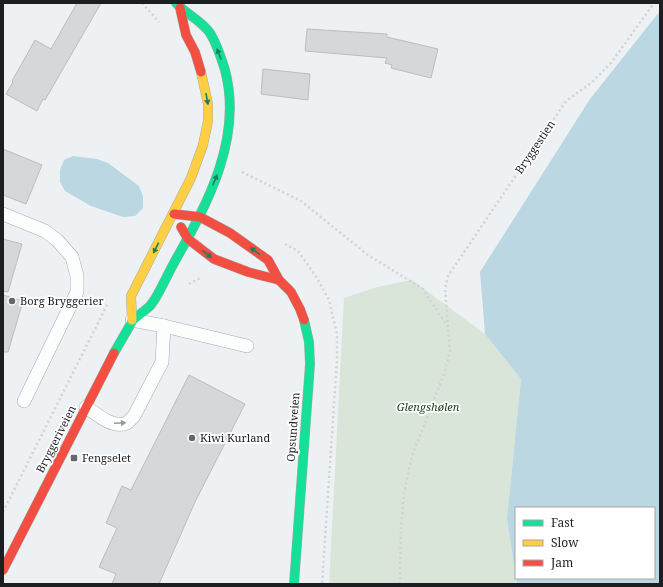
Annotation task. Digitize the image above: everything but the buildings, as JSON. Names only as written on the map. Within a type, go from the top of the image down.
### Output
[{"type":"main road","points":[[132,320],[131,296],[191,178],[203,145],[208,121],[208,104],[202,75],[195,52],[186,35],[178,6]]},
{"type":"main road","name":"Bryggeriveien","points":[[3,570],[132,320],[152,303],[200,217],[220,169],[228,137],[231,111],[225,69],[206,27],[178,6]]},
{"type":"main road","points":[[174,214],[188,239],[214,259],[248,272],[279,280]]},
{"type":"main road","name":"Opsundveien","points":[[174,214],[200,217],[230,232],[268,260],[279,280],[291,292],[300,309],[305,324],[309,342],[310,364],[294,584]]},
{"type":"lane","points":[[3,214],[45,231],[56,240],[72,257],[77,276],[77,292],[24,401]]},
{"type":"lane","points":[[132,320],[164,326],[247,346]]},
{"type":"lane","points":[[86,407],[113,423],[126,423],[134,416],[162,362],[164,326]]},
{"type":"path","points":[[142,3],[161,24]]},
{"type":"path","name":"Bryggestien","points":[[400,584],[401,529],[404,493],[412,456],[444,374],[450,351],[445,289],[448,276],[566,101],[591,84],[611,63],[654,3]]},
{"type":"path","points":[[241,171],[301,201],[368,255],[423,289],[448,327]]},
{"type":"path","points":[[186,285],[204,276]]},
{"type":"path","points":[[3,512],[112,296]]},
{"type":"green space","name":"Glengshølen","points":[[412,280],[485,334],[521,379],[507,519],[515,579],[517,584],[329,584],[344,298],[377,287]]},
{"type":"water","points":[[660,11],[660,584],[517,584],[516,579],[655,579],[655,507],[515,507],[515,571],[507,519],[521,379],[485,334],[480,272],[590,99]]},
{"type":"water","points":[[73,156],[97,159],[108,163],[139,186],[143,196],[143,208],[135,216],[123,217],[91,206],[65,191],[60,182],[60,170],[64,160]]},
{"type":"traffic: fast","points":[[114,353],[133,320],[150,306],[160,290],[210,193],[226,145],[229,120],[229,95],[225,70],[217,46],[206,28],[176,3]]},
{"type":"traffic: fast","points":[[294,584],[310,364],[309,342],[304,320]]},
{"type":"traffic: slow","points":[[132,320],[131,296],[191,178],[203,145],[208,121],[208,104],[201,72]]},
{"type":"traffic: jam","points":[[180,8],[186,35],[195,52],[201,72]]},
{"type":"traffic: jam","points":[[174,214],[200,217],[230,233],[268,260],[279,280],[291,292],[304,320]]},
{"type":"traffic: jam","points":[[181,227],[188,239],[214,259],[248,272],[279,280]]},
{"type":"traffic: jam","points":[[3,570],[114,353]]},
{"type":"place","name":"Borg Bryggerier","points":[[12,301]]},
{"type":"place","name":"Kiwi Kurland","points":[[192,438]]},
{"type":"place","name":"Fengselet","points":[[74,458]]}]
